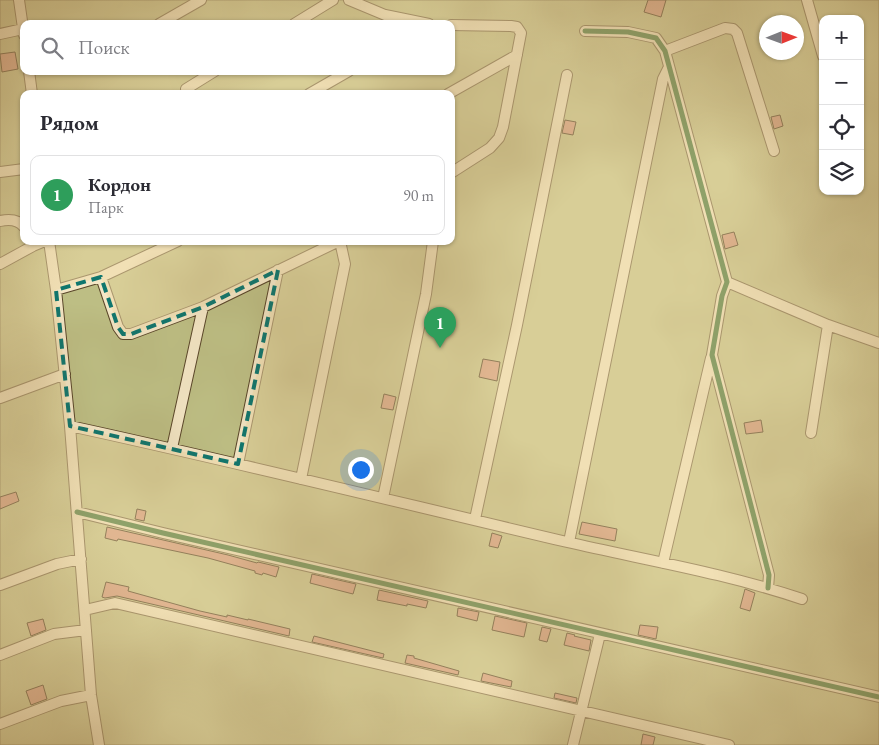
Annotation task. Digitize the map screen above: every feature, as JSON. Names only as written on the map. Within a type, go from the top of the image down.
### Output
[{"type":"street","points":[[19,0],[22,20]]},
{"type":"street","points":[[166,20],[201,0]]},
{"type":"street","points":[[300,20],[333,0]]},
{"type":"street","points":[[349,0],[385,15],[410,20]]},
{"type":"street","points":[[807,0],[819,42]]},
{"type":"street","points":[[455,25],[518,27],[521,33],[499,138],[490,148],[455,170]]},
{"type":"street","points":[[665,51],[725,28],[733,29],[737,32],[774,151]]},
{"type":"street","points":[[585,31],[628,32],[656,38],[665,51],[727,282],[722,296],[712,355],[663,562]]},
{"type":"street","points":[[0,34],[20,32]]},
{"type":"street","points":[[455,90],[517,55]]},
{"type":"street","points":[[569,542],[664,79],[669,67]]},
{"type":"street","points":[[30,75],[31,90]]},
{"type":"street","points":[[186,89],[209,75]]},
{"type":"street","points":[[316,90],[342,75]]},
{"type":"street","points":[[475,519],[567,75]]},
{"type":"street","points":[[0,172],[20,170]]},
{"type":"street","points":[[0,221],[9,219],[20,222]]},
{"type":"street","points":[[0,264],[30,245]]},
{"type":"street","points":[[50,245],[70,426],[91,695],[99,745]]},
{"type":"street","points":[[56,290],[101,277],[169,245]]},
{"type":"street","points":[[101,277],[118,326],[123,334],[131,334],[203,307],[331,245]]},
{"type":"street","points":[[301,479],[345,264],[341,245]]},
{"type":"street","points":[[383,498],[426,294],[432,245]]},
{"type":"street","points":[[238,464],[278,270]]},
{"type":"street","points":[[727,282],[828,325],[879,343]]},
{"type":"street","points":[[172,448],[203,307]]},
{"type":"street","points":[[811,433],[828,325]]},
{"type":"street","points":[[712,355],[769,575],[768,588]]},
{"type":"street","points":[[0,398],[65,374]]},
{"type":"street","points":[[70,426],[172,448],[569,542],[663,562],[768,588],[802,599]]},
{"type":"street","points":[[77,512],[173,536],[879,697]]},
{"type":"street","points":[[0,585],[57,564],[81,559]]},
{"type":"street","points":[[85,610],[114,603],[729,745]]},
{"type":"street","points":[[0,655],[54,634],[86,630]]},
{"type":"street","points":[[573,745],[600,634]]},
{"type":"street","points":[[0,724],[61,701],[91,695]]},
{"type":"highlighted area","points":[[278,270],[238,464],[70,426],[56,290],[101,277],[118,327],[123,334],[131,334],[203,307]]},
{"type":"green space","points":[[0,0],[879,0],[879,745],[0,745]]},
{"type":"building","points":[[648,0],[666,0],[661,17],[644,12]]},
{"type":"building","points":[[15,52],[18,69],[2,72],[0,54]]},
{"type":"building","points":[[780,115],[783,126],[774,129],[771,117]]},
{"type":"building","points":[[565,120],[576,122],[573,135],[562,133]]},
{"type":"building","points":[[734,232],[738,245],[725,249],[722,235]]},
{"type":"building","points":[[483,359],[500,362],[497,381],[479,377]]},
{"type":"building","points":[[384,394],[396,397],[393,410],[381,408]]},
{"type":"building","points":[[761,420],[763,432],[746,434],[744,423]]},
{"type":"building","points":[[16,492],[19,501],[0,509],[0,497]]},
{"type":"building","points":[[137,509],[146,511],[144,521],[135,519]]},
{"type":"building","points":[[582,522],[617,529],[615,541],[579,534]]},
{"type":"building","points":[[107,527],[279,567],[276,577],[263,573],[262,575],[255,573],[255,571],[208,558],[105,538]]},
{"type":"building","points":[[492,533],[502,536],[498,548],[489,546]]},
{"type":"building","points":[[312,574],[356,584],[353,594],[310,583]]},
{"type":"building","points":[[106,582],[129,587],[128,591],[200,611],[248,619],[290,629],[289,636],[117,596],[105,598],[102,597]]},
{"type":"building","points":[[745,589],[755,593],[750,611],[740,608]]},
{"type":"building","points":[[379,590],[428,601],[426,608],[377,600]]},
{"type":"building","points":[[458,608],[479,612],[477,621],[457,616]]},
{"type":"building","points":[[495,616],[527,623],[524,637],[492,630]]},
{"type":"building","points":[[43,619],[46,630],[31,636],[27,623]]},
{"type":"building","points":[[640,625],[658,627],[656,639],[638,635]]},
{"type":"building","points":[[542,627],[551,629],[547,642],[539,640]]},
{"type":"building","points":[[567,633],[591,640],[589,651],[564,645]]},
{"type":"building","points":[[314,636],[384,654],[383,658],[312,642]]},
{"type":"building","points":[[407,655],[459,671],[458,675],[405,663]]},
{"type":"building","points":[[483,673],[512,681],[511,687],[481,681]]},
{"type":"building","points":[[43,685],[47,699],[31,705],[26,691]]},
{"type":"building","points":[[555,693],[577,698],[576,703],[554,698]]},
{"type":"building","points":[[643,734],[655,737],[653,745],[641,745]]},
{"type":"cycle path","points":[[585,31],[628,32],[656,38],[665,51],[727,282],[722,296],[712,355],[769,575],[768,588]]},
{"type":"cycle path","points":[[77,512],[879,697]]},
{"type":"place","name":"Кордон","points":[[440,348]]}]
